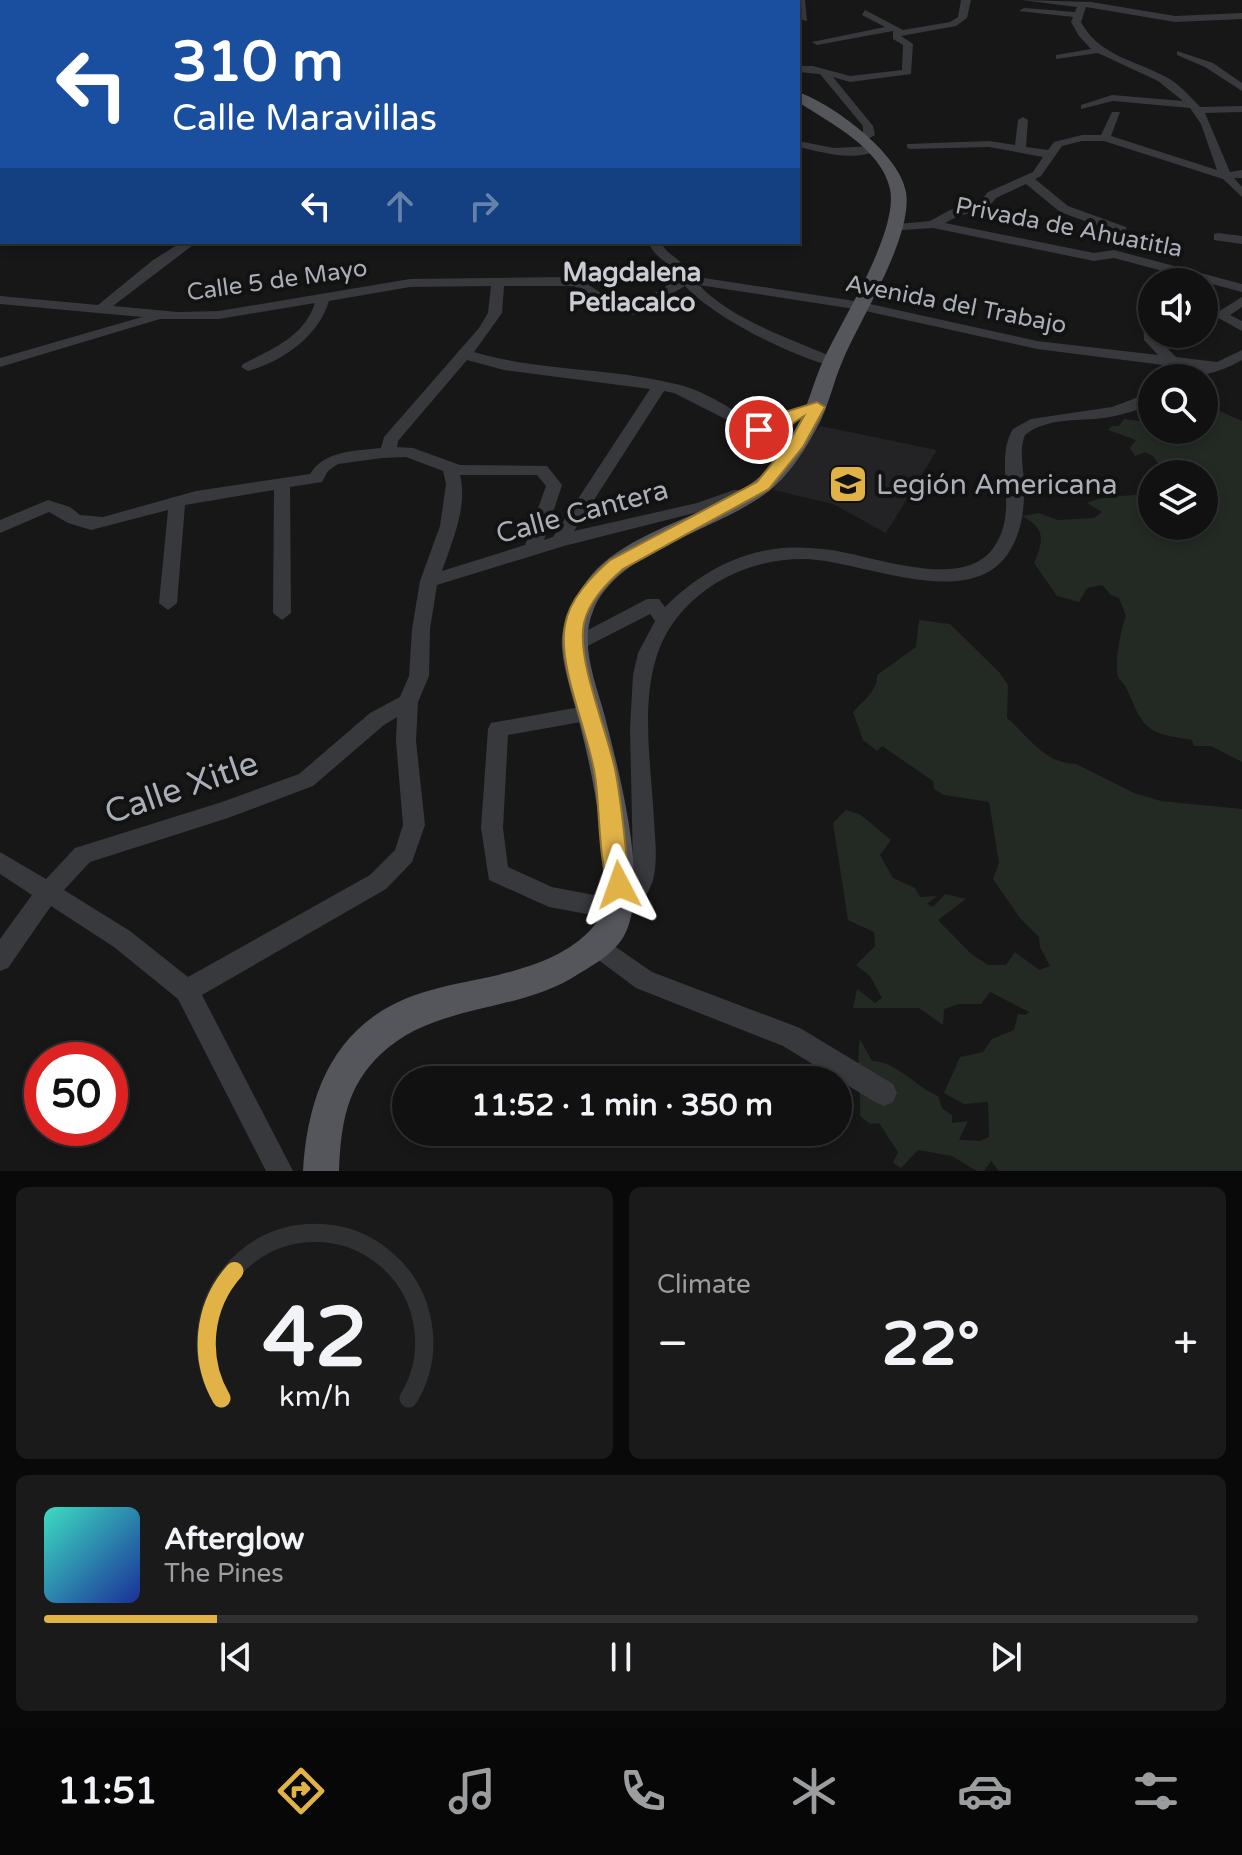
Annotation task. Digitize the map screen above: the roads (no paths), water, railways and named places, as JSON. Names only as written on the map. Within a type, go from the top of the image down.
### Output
[{"type":"main road","points":[[321,1171],[323,1130],[333,1093],[354,1056],[386,1027],[421,1009],[546,978],[597,945],[612,928],[619,910],[614,831],[606,773],[574,646],[574,625],[581,606],[600,579],[617,564],[748,494],[774,474],[797,443],[817,407],[832,362],[861,306],[900,201],[898,189],[885,163],[866,144],[800,97]]},
{"type":"street","points":[[800,0],[804,19]]},
{"type":"street","points":[[841,49],[817,42],[953,24],[962,18],[966,0]]},
{"type":"street","points":[[1163,0],[1175,19]]},
{"type":"street","points":[[1025,6],[1085,6],[1175,19],[1242,16]]},
{"type":"street","points":[[1085,6],[1078,29],[1100,50],[1170,84],[1196,107],[1224,176],[1242,193]]},
{"type":"street","points":[[865,13],[898,30]]},
{"type":"street","points":[[825,75],[864,79],[907,72],[908,44],[896,37],[898,30]]},
{"type":"street","points":[[1060,57],[1100,50]]},
{"type":"street","points":[[1180,53],[1209,65],[1242,88]]},
{"type":"street","points":[[800,60],[814,64],[825,75],[868,126],[869,135],[866,144],[848,154],[828,153],[800,145]]},
{"type":"street","points":[[800,68],[814,64]]},
{"type":"street","points":[[1085,107],[1112,98],[1242,109]]},
{"type":"street","points":[[1105,138],[1116,114]]},
{"type":"street","points":[[1020,147],[1023,120]]},
{"type":"street","points":[[892,228],[933,224],[954,213],[983,206],[992,195],[1037,174],[1058,144],[1070,141],[1105,138],[1224,176],[1242,174]]},
{"type":"street","points":[[911,146],[989,144],[1049,154]]},
{"type":"street","points":[[1027,179],[1064,209],[1122,230]]},
{"type":"street","name":"Privada de Ahuatitla","points":[[933,224],[1094,257],[1114,254],[1242,288]]},
{"type":"street","points":[[1218,237],[1242,240]]},
{"type":"street","points":[[99,311],[158,263],[188,244]]},
{"type":"street","points":[[656,244],[657,249],[682,268],[686,279],[704,298],[739,319],[832,362]]},
{"type":"street","name":"Avenida del Trabajo","points":[[686,279],[861,306],[1037,345],[1219,367]]},
{"type":"street","name":"Calle 5 de Mayo","points":[[0,300],[99,311],[219,315],[410,283],[582,282],[606,303],[628,311],[642,308],[686,279]]},
{"type":"street","points":[[388,451],[390,440],[495,313],[498,282]]},
{"type":"street","points":[[248,367],[312,328],[322,309],[323,298]]},
{"type":"street","points":[[1242,301],[1220,315],[1242,327]]},
{"type":"street","points":[[0,363],[159,315]]},
{"type":"street","points":[[1159,348],[1170,359]]},
{"type":"street","points":[[464,354],[535,371],[660,385],[685,392],[759,430],[770,432],[786,425],[794,414],[817,407]]},
{"type":"street","points":[[1219,367],[1242,354]]},
{"type":"street","points":[[560,540],[660,385]]},
{"type":"street","points":[[574,646],[674,592],[696,586],[749,560],[781,554],[829,555],[919,574],[969,573],[988,566],[1011,534],[1016,489],[1015,442],[1020,431],[1027,425],[1049,419],[1115,412],[1138,403]]},
{"type":"street","points":[[1,526],[48,506],[91,524],[114,521],[177,502],[248,486],[316,478],[321,468],[332,460],[388,451],[405,452],[450,468],[482,472],[541,470],[554,485],[533,548]]},
{"type":"street","points":[[187,991],[378,882],[404,855],[414,825],[406,741],[408,702],[419,676],[421,629],[429,581],[449,526],[454,484],[450,468]]},
{"type":"street","points":[[282,483],[282,613]]},
{"type":"street","name":"Calle Cantera","points":[[429,581],[560,540],[661,514],[700,508],[735,494],[748,494]]},
{"type":"street","points":[[168,603],[177,502]]},
{"type":"street","points":[[591,713],[498,729],[492,828],[497,873],[549,897],[619,910],[638,888],[645,860],[641,694],[645,661],[653,637],[696,586]]},
{"type":"street","points":[[653,604],[664,621]]},
{"type":"street","name":"Calle Xitle","points":[[0,960],[48,892],[83,855],[225,810],[306,780],[377,719],[408,702]]},
{"type":"street","points":[[0,862],[122,939],[187,991],[280,1171]]},
{"type":"street","points":[[597,945],[644,980],[791,1037],[884,1093]]},
{"type":"place","name":"Legión Americana","points":[[848,484]]},
{"type":"district","name":"Magdalena Petlacalco","points":[[632,287]]}]
